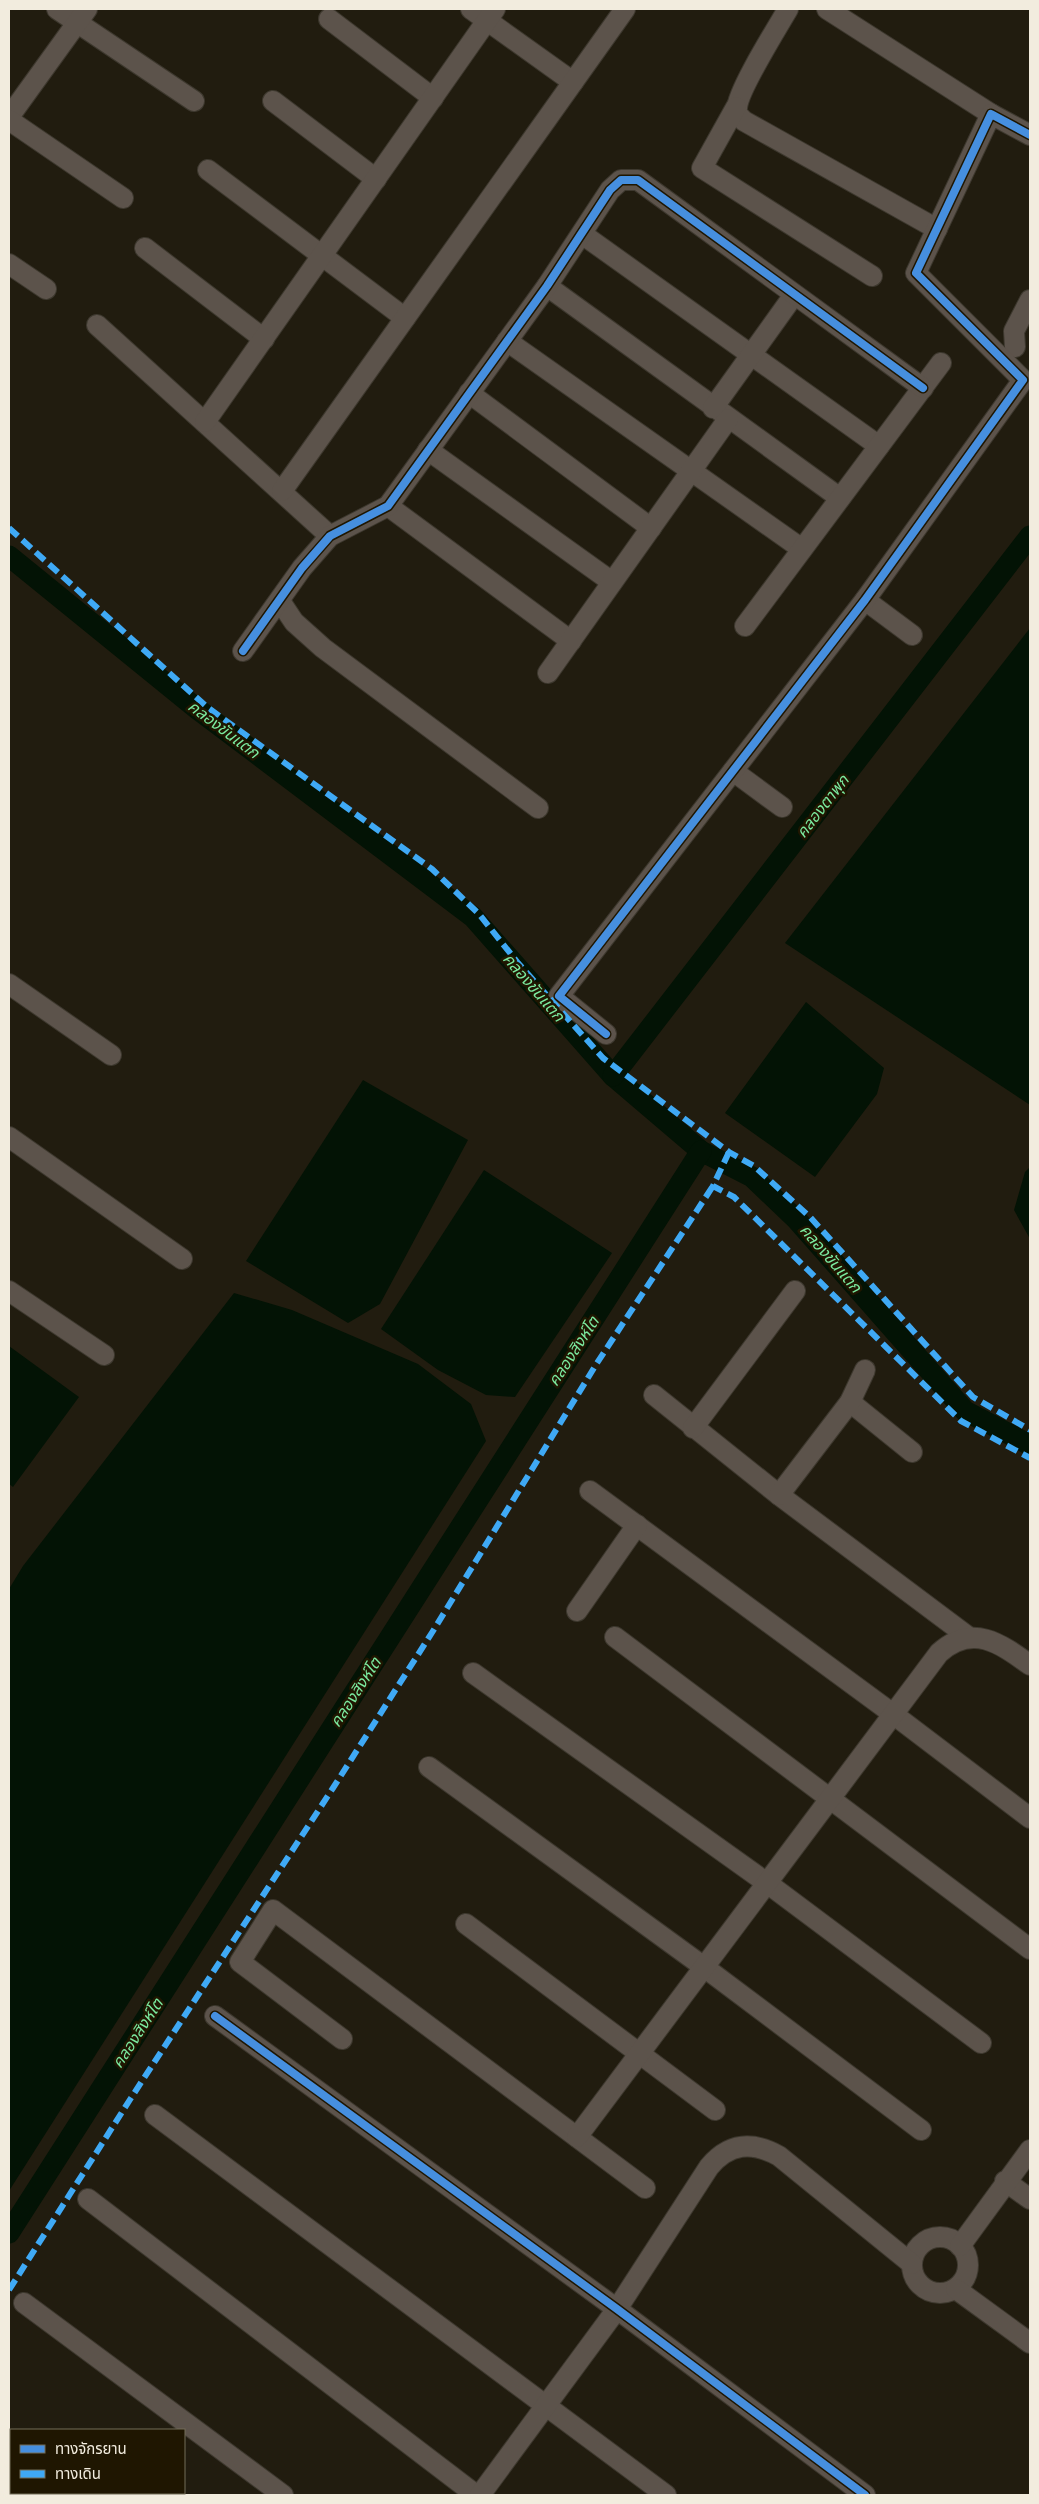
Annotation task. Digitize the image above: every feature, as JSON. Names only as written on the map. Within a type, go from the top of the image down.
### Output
[{"type":"street","points":[[57,9],[82,16],[194,101]]},
{"type":"street","points":[[282,490],[625,9]]},
{"type":"street","points":[[788,9],[702,168],[872,276]]},
{"type":"street","points":[[827,9],[991,114],[1030,135]]},
{"type":"street","points":[[205,422],[433,98],[485,13],[573,82]]},
{"type":"street","points":[[82,16],[9,118],[123,198]]},
{"type":"street","points":[[330,20],[433,98]]},
{"type":"street","points":[[273,100],[376,179]]},
{"type":"street","points":[[736,107],[737,114],[744,121],[937,228]]},
{"type":"street","points":[[606,1034],[559,996],[864,600],[1023,380],[916,273],[991,114]]},
{"type":"street","points":[[208,170],[405,318]]},
{"type":"street","points":[[243,651],[302,568],[330,536],[388,506],[547,286],[610,190],[621,180],[638,180],[922,388]]},
{"type":"street","points":[[582,234],[878,446]]},
{"type":"street","points":[[145,248],[264,339]]},
{"type":"street","points":[[9,264],[46,289]]},
{"type":"street","points":[[547,286],[840,498]]},
{"type":"street","points":[[548,673],[691,471],[751,356],[794,295]]},
{"type":"street","points":[[1015,347],[1014,331],[1030,300]]},
{"type":"street","points":[[97,325],[282,490],[330,536]]},
{"type":"street","points":[[507,341],[802,549]]},
{"type":"street","points":[[744,626],[941,363]]},
{"type":"street","points":[[469,393],[651,528]]},
{"type":"street","points":[[428,450],[612,582]]},
{"type":"street","points":[[388,506],[570,641]]},
{"type":"street","points":[[864,600],[912,635]]},
{"type":"street","points":[[280,601],[294,622],[323,648],[538,808]]},
{"type":"street","points":[[733,771],[782,807]]},
{"type":"street","points":[[9,984],[111,1055]]},
{"type":"street","points":[[9,1137],[182,1259]]},
{"type":"street","points":[[9,1291],[104,1355]]},
{"type":"street","points":[[693,1428],[795,1291]]},
{"type":"street","points":[[779,1495],[850,1402],[865,1370]]},
{"type":"street","points":[[654,1395],[779,1495],[970,1638]]},
{"type":"street","points":[[850,1402],[912,1452]]},
{"type":"street","points":[[590,1491],[893,1714],[1030,1818]]},
{"type":"street","points":[[577,1611],[637,1525]]},
{"type":"street","points":[[615,1637],[1030,1949]]},
{"type":"street","points":[[577,2137],[939,1653],[953,1642],[970,1638],[982,1638],[1001,1644],[1030,1665]]},
{"type":"street","points":[[473,1672],[767,1883],[981,2043]]},
{"type":"street","points":[[429,1768],[704,1967],[921,2130]]},
{"type":"street","points":[[342,2038],[240,1962],[273,1910],[645,2188]]},
{"type":"street","points":[[466,1924],[715,2110]]},
{"type":"street","points":[[215,2016],[617,2309],[865,2495]]},
{"type":"street","points":[[156,2114],[666,2495]]},
{"type":"street","points":[[480,2495],[545,2404],[617,2309],[709,2167],[724,2152],[740,2146],[768,2150],[779,2156],[912,2264],[917,2280],[922,2287],[941,2294],[956,2289],[965,2280],[968,2270],[965,2252],[960,2246],[951,2240],[934,2238],[919,2247],[912,2264]]},
{"type":"street","points":[[960,2246],[1030,2150]]},
{"type":"street","points":[[1006,2181],[1030,2199]]},
{"type":"street","points":[[88,2199],[476,2495]]},
{"type":"street","points":[[956,2289],[1030,2343]]},
{"type":"street","points":[[24,2303],[283,2495]]},
{"type":"shaded area","points":[[1030,628],[1030,1105],[785,943]]},
{"type":"shaded area","points":[[806,1002],[884,1068],[877,1094],[815,1177],[725,1113]]},
{"type":"shaded area","points":[[363,1080],[468,1140],[380,1304],[348,1323],[246,1261]]},
{"type":"shaded area","points":[[1030,1167],[1030,1239],[1014,1210],[1025,1172]]},
{"type":"shaded area","points":[[484,1170],[612,1253],[515,1397],[486,1395],[438,1370],[381,1329]]},
{"type":"shaded area","points":[[234,1293],[292,1310],[418,1364],[471,1404],[486,1441],[9,2191],[9,1589],[23,1566]]},
{"type":"shaded area","points":[[9,1346],[79,1397],[13,1487],[9,1484]]},
{"type":"waterway","name":"คลองตาพุก","points":[[613,1076],[1030,536]]},
{"type":"waterway","name":"คลองขันแตก","points":[[9,556],[196,708],[473,917],[613,1076],[701,1151],[752,1177],[797,1220],[965,1411],[1030,1445]]},
{"type":"waterway","name":"คลองสิงห์โต","points":[[9,2233],[701,1151]]},
{"type":"marked path","points":[[9,528],[207,707],[432,869],[479,914],[518,963],[603,1058],[729,1152],[754,1166],[810,1217],[973,1397],[1030,1430]]},
{"type":"marked path","points":[[729,1152],[713,1186],[734,1197],[961,1421],[1030,1458]]},
{"type":"marked path","points":[[9,2290],[131,2098],[333,1788],[433,1631],[597,1363],[713,1186]]},
{"type":"cycle path","points":[[606,1034],[559,996],[865,600],[1023,380],[916,273],[991,114],[1030,135]]},
{"type":"cycle path","points":[[243,651],[302,568],[330,536],[388,506],[547,286],[610,190],[621,180],[638,180],[923,388]]},
{"type":"cycle path","points":[[215,2016],[617,2309],[865,2495]]}]
